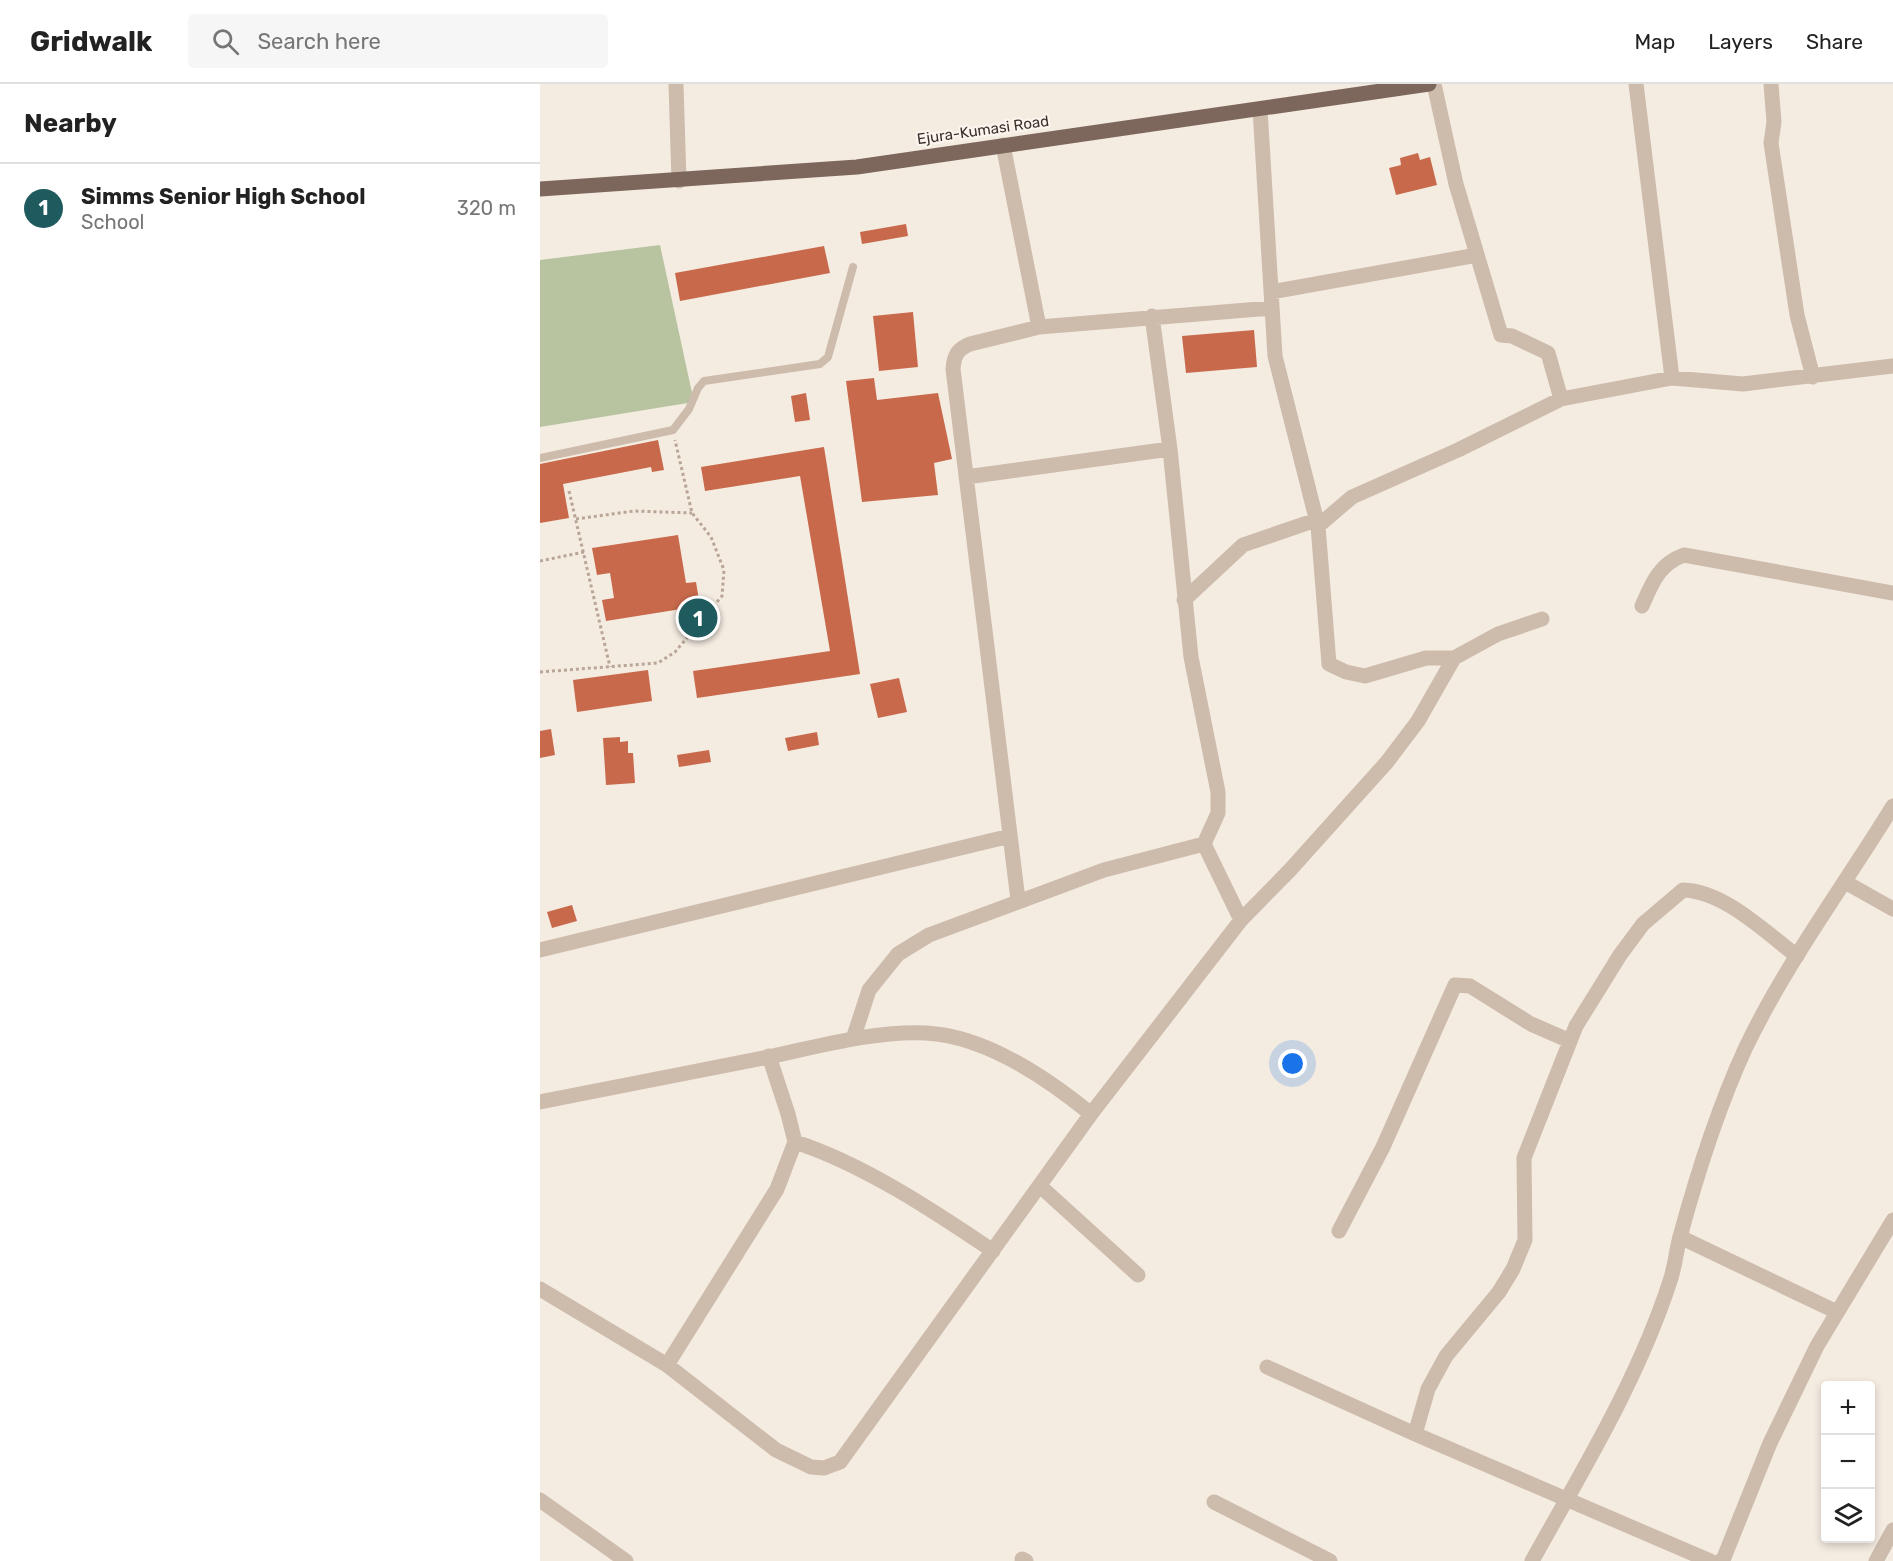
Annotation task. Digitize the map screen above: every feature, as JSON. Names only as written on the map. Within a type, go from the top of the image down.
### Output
[{"type":"main road","name":"Ejura-Kumasi Road","points":[[540,189],[857,167],[1429,84]]},
{"type":"street","points":[[675,84],[679,181]]},
{"type":"street","points":[[1434,84],[1456,184],[1501,335],[1512,336],[1548,353],[1562,399]]},
{"type":"street","points":[[1636,84],[1672,378]]},
{"type":"street","points":[[1771,84],[1774,122],[1771,143],[1797,315],[1813,377]]},
{"type":"street","points":[[1260,109],[1275,356],[1317,523],[1329,664],[1346,672],[1365,676],[1426,657],[1454,658],[1498,634],[1542,619]]},
{"type":"street","points":[[1003,145],[1039,327]]},
{"type":"street","points":[[1271,291],[1477,255]]},
{"type":"street","points":[[1018,900],[952,369],[954,357],[962,347],[970,344],[1039,327],[1272,308]]},
{"type":"street","points":[[1152,316],[1170,449],[1191,657],[1218,792],[1218,813],[1204,844]]},
{"type":"street","points":[[1184,600],[1243,544],[1317,523],[1352,497],[1458,450],[1562,399],[1672,378],[1743,384],[1893,366]]},
{"type":"street","points":[[966,477],[1170,449]]},
{"type":"street","points":[[1642,606],[1660,570],[1672,560],[1684,555],[1893,593]]},
{"type":"street","points":[[540,1289],[667,1365],[776,1450],[811,1467],[824,1468],[840,1462],[1091,1114],[1241,920],[1290,870],[1387,762],[1418,721],[1454,658]]},
{"type":"street","points":[[1532,1561],[1604,1432],[1654,1323],[1671,1280],[1680,1237],[1720,1111],[1745,1050],[1779,984],[1893,806]]},
{"type":"street","points":[[540,950],[1010,836]]},
{"type":"street","points":[[853,1039],[869,990],[898,954],[929,935],[1018,900],[1104,870],[1204,844]]},
{"type":"street","points":[[1204,844],[1241,920]]},
{"type":"street","points":[[1845,882],[1893,909]]},
{"type":"street","points":[[1415,1434],[1428,1389],[1446,1356],[1498,1292],[1513,1269],[1525,1240],[1524,1158],[1576,1026],[1620,955],[1643,924],[1683,890],[1699,890],[1720,898],[1797,956]]},
{"type":"street","points":[[1339,1231],[1383,1147],[1455,985],[1470,987],[1530,1024],[1570,1041]]},
{"type":"street","points":[[540,1102],[853,1039],[926,1033],[968,1041],[1030,1069],[1055,1085],[1091,1114]]},
{"type":"street","points":[[667,1365],[777,1188],[795,1142],[769,1056]]},
{"type":"street","points":[[795,1142],[831,1154],[946,1219],[993,1251]]},
{"type":"street","points":[[1040,1186],[1138,1275]]},
{"type":"street","points":[[1720,1561],[1723,1560],[1770,1443],[1816,1346],[1893,1220]]},
{"type":"street","points":[[1680,1237],[1837,1312]]},
{"type":"street","points":[[1267,1367],[1415,1434],[1710,1561]]},
{"type":"street","points":[[540,1500],[626,1561]]},
{"type":"street","points":[[1214,1502],[1330,1561]]},
{"type":"street","points":[[1876,1561],[1893,1530]]},
{"type":"lane","points":[[540,458],[673,430],[689,409],[698,388],[704,381],[820,364],[828,357],[853,267]]},
{"type":"path","points":[[540,672],[658,663],[675,652],[722,596],[724,570],[711,537],[692,513],[673,430]]},
{"type":"path","points":[[569,491],[610,667]]},
{"type":"path","points":[[576,519],[634,511],[692,513]]},
{"type":"path","points":[[540,561],[584,552]]},
{"type":"green space","points":[[660,245],[694,402],[540,427],[540,260]]},
{"type":"building","points":[[1418,153],[1420,160],[1430,157],[1437,185],[1396,195],[1389,168],[1401,165],[1400,158]]},
{"type":"building","points":[[906,224],[908,236],[862,244],[860,232]]},
{"type":"building","points":[[824,246],[830,273],[680,301],[675,273]]},
{"type":"building","points":[[913,312],[918,367],[879,371],[873,316]]},
{"type":"building","points":[[1254,330],[1257,367],[1186,373],[1182,336]]},
{"type":"building","points":[[874,378],[877,400],[938,393],[952,459],[934,463],[938,495],[862,502],[846,381]]},
{"type":"building","points":[[806,393],[810,420],[795,422],[791,396]]},
{"type":"building","points":[[658,440],[664,470],[652,472],[651,467],[563,484],[569,518],[540,523],[540,464]]},
{"type":"building","points":[[824,447],[860,674],[697,698],[693,671],[830,651],[800,476],[705,491],[701,467]]},
{"type":"building","points":[[678,535],[686,583],[696,582],[700,606],[606,621],[602,600],[614,598],[610,573],[597,575],[592,548]]},
{"type":"building","points":[[648,670],[652,701],[577,712],[573,680]]},
{"type":"building","points":[[899,678],[907,712],[878,718],[870,684]]},
{"type":"building","points":[[551,729],[555,755],[540,758],[540,731]]},
{"type":"building","points":[[817,732],[819,745],[788,751],[785,738]]},
{"type":"building","points":[[620,737],[620,742],[628,741],[628,753],[633,753],[635,783],[606,785],[603,738]]},
{"type":"building","points":[[709,750],[711,762],[679,767],[677,755]]},
{"type":"building","points":[[572,905],[577,921],[552,928],[547,912]]},
{"type":"place","name":"Simms Senior High School","points":[[698,618]]}]
